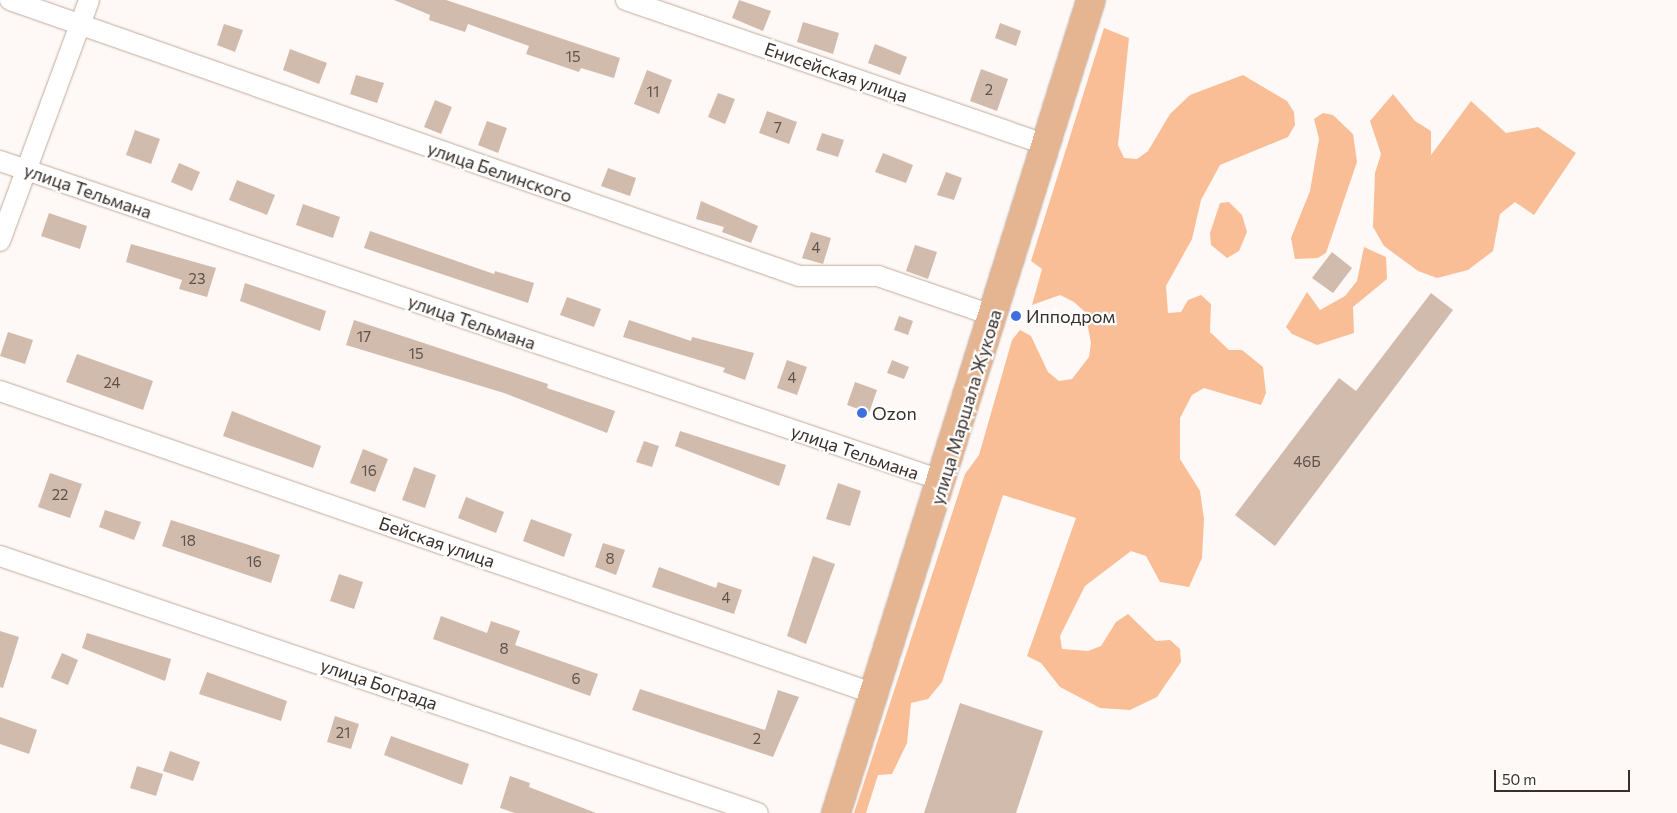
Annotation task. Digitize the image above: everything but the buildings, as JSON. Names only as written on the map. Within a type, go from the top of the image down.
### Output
[{"type":"main road","name":"улица Маршала Жукова","points":[[836,813],[944,481],[1091,0]]},
{"type":"street","name":"улица Белинского","points":[[10,0],[799,276],[878,276],[994,316]]},
{"type":"street","points":[[0,241],[88,0]]},
{"type":"street","name":"Енисейская улица","points":[[626,0],[1047,145]]},
{"type":"street","name":"улица Тельмана","points":[[0,161],[944,481]]},
{"type":"street","name":"Бейская улица","points":[[0,391],[875,694]]},
{"type":"street","name":"улица Бограда","points":[[0,556],[758,813]]},
{"type":"shaded area","points":[[1104,28],[1129,38],[1118,145],[1124,158],[1137,159],[1148,151],[1170,114],[1190,95],[1243,75],[1287,101],[1294,112],[1295,125],[1288,137],[1220,165],[1201,200],[1192,239],[1166,286],[1168,313],[1181,312],[1188,300],[1201,295],[1211,304],[1210,332],[1229,350],[1242,350],[1263,367],[1266,393],[1261,405],[1204,388],[1192,395],[1180,418],[1180,459],[1200,491],[1204,519],[1202,558],[1189,587],[1160,582],[1146,556],[1131,551],[1085,586],[1060,636],[1062,649],[1088,651],[1101,646],[1116,622],[1128,614],[1156,641],[1170,640],[1180,649],[1181,662],[1157,697],[1130,710],[1100,708],[1060,687],[1041,663],[1027,656],[1076,518],[1003,495],[942,682],[928,699],[911,703],[907,743],[892,774],[878,775],[866,813],[854,813],[965,474],[979,455],[1012,340],[1020,330],[1031,336],[1048,372],[1059,381],[1072,379],[1089,357],[1091,343],[1085,312],[1074,302],[1060,295],[1032,305],[1042,269],[1031,261]]},
{"type":"shaded area","points":[[1393,94],[1415,121],[1431,131],[1431,155],[1471,101],[1506,133],[1538,127],[1576,153],[1534,215],[1515,202],[1500,214],[1493,251],[1468,270],[1437,278],[1418,271],[1384,246],[1373,227],[1375,173],[1381,154],[1370,121]]},
{"type":"shaded area","points":[[1323,113],[1333,115],[1353,134],[1357,162],[1326,253],[1318,258],[1295,259],[1291,238],[1310,191],[1319,139],[1314,119]]},
{"type":"shaded area","points":[[1229,202],[1242,215],[1247,232],[1239,251],[1227,258],[1211,245],[1210,233],[1220,203]]},
{"type":"shaded area","points":[[1364,247],[1386,257],[1387,279],[1353,307],[1354,333],[1317,345],[1292,334],[1286,327],[1307,292],[1320,310],[1345,296],[1357,281]]},
{"type":"place","name":"Ипподром","points":[[1016,316]]},
{"type":"place","name":"Ozon","points":[[862,413]]}]
